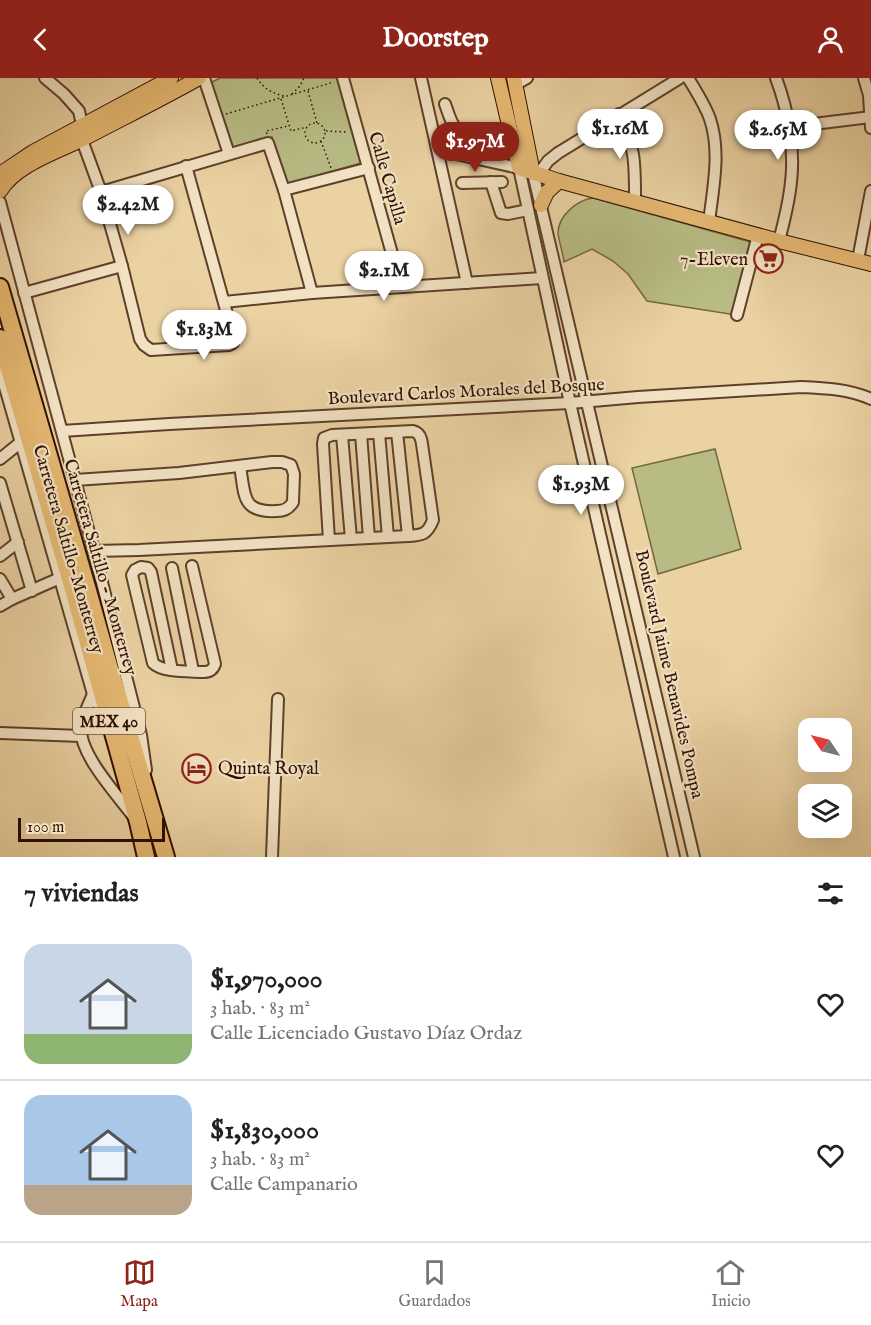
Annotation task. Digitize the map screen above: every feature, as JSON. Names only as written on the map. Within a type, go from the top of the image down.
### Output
[{"type":"highway","name":"Carretera Saltillo - Monterrey","points":[[0,286],[73,584],[146,857]]},
{"type":"highway","name":"Carretera Saltillo - Monterrey","points":[[0,338],[73,584],[108,662],[165,857]]},
{"type":"main road","points":[[0,174],[21,159],[171,78]]},
{"type":"main road","points":[[0,191],[11,177],[20,171],[82,140],[180,82],[202,78]]},
{"type":"main road","name":"Boulevard Jaime Benavides Pompa","points":[[498,78],[519,168]]},
{"type":"main road","name":"Boulevard Jaime Benavides Pompa","points":[[519,80],[536,174]]},
{"type":"main road","points":[[519,168],[758,236],[864,262]]},
{"type":"main road","points":[[534,208],[559,181]]},
{"type":"street","points":[[45,78],[73,102],[79,111],[82,140],[101,192],[140,339],[151,350],[229,345],[234,339],[186,166]]},
{"type":"street","points":[[202,78],[229,154]]},
{"type":"street","points":[[421,78],[467,283]]},
{"type":"street","points":[[536,174],[558,153],[680,78]]},
{"type":"street","points":[[688,78],[707,112],[714,137],[716,167],[709,222]]},
{"type":"street","points":[[776,78],[786,110],[792,159],[792,181],[780,241]]},
{"type":"street","points":[[789,127],[871,121],[869,95],[864,78]]},
{"type":"street","name":"Calle Capilla","points":[[343,79],[401,286]]},
{"type":"street","points":[[445,104],[453,124],[462,133],[497,148],[515,150]]},
{"type":"street","points":[[619,114],[634,152],[635,202]]},
{"type":"street","points":[[101,192],[268,143],[284,190],[312,293]]},
{"type":"street","points":[[438,150],[519,168]]},
{"type":"street","points":[[284,190],[369,168]]},
{"type":"street","name":"Boulevard Jaime Benavides Pompa","points":[[519,168],[534,208],[588,401],[694,857]]},
{"type":"street","name":"Boulevard Jaime Benavides Pompa","points":[[536,174],[534,208],[542,278],[674,857]]},
{"type":"street","points":[[462,183],[497,182],[501,213],[508,214],[534,208]]},
{"type":"street","points":[[864,262],[871,191]]},
{"type":"street","name":"Carretera Saltillo-Monterrey","points":[[0,201],[5,237],[24,293],[62,431],[141,735],[146,764],[146,791]]},
{"type":"street","points":[[738,315],[758,236]]},
{"type":"street","points":[[24,293],[122,266]]},
{"type":"street","points":[[224,302],[401,286],[542,278]]},
{"type":"street","name":"Carretera Saltillo-Monterrey","points":[[0,370],[5,405],[21,442],[73,584],[93,694],[113,735]]},
{"type":"street","name":"Boulevard Carlos Morales del Bosque","points":[[62,431],[570,403],[801,387],[845,391],[871,399]]},
{"type":"street","points":[[94,551],[139,550],[408,536],[423,534],[433,520],[418,433],[413,431],[324,438],[329,540]]},
{"type":"street","points":[[397,432],[408,536]]},
{"type":"street","points":[[379,433],[388,537]]},
{"type":"street","points":[[361,434],[369,538]]},
{"type":"street","points":[[342,435],[351,539]]},
{"type":"street","points":[[0,459],[21,442]]},
{"type":"street","points":[[75,480],[282,462],[291,465],[294,474],[291,506],[284,510],[270,511],[258,510],[251,506],[245,495],[240,466]]},
{"type":"street","points":[[0,486],[32,591]]},
{"type":"street","points":[[0,520],[9,512]]},
{"type":"street","points":[[0,556],[18,542]]},
{"type":"street","points":[[139,550],[141,567]]},
{"type":"street","points":[[172,670],[151,572],[148,568],[141,567],[132,575],[153,663],[159,668],[172,670],[208,672],[215,664],[192,566]]},
{"type":"street","points":[[172,568],[193,671]]},
{"type":"street","points":[[0,579],[12,599]]},
{"type":"street","points":[[0,606],[32,591],[73,584]]},
{"type":"street","points":[[93,694],[83,718],[81,736],[95,766],[138,822]]},
{"type":"street","points":[[272,857],[278,699]]},
{"type":"street","points":[[0,733],[81,736]]},
{"type":"path","points":[[257,78],[273,93],[289,96]]},
{"type":"path","points":[[289,96],[300,86],[304,78]]},
{"type":"path","points":[[217,117],[343,79]]},
{"type":"path","points":[[308,90],[317,123]]},
{"type":"path","points":[[281,98],[292,134]]},
{"type":"path","points":[[291,130],[317,123],[322,125],[325,131],[321,141],[314,143],[308,139],[306,133],[308,127]]},
{"type":"path","points":[[268,143],[266,131],[289,125]]},
{"type":"path","points":[[325,131],[358,132]]},
{"type":"path","points":[[321,141],[334,177]]},
{"type":"green space","points":[[220,78],[337,78],[361,163],[288,184],[272,137],[231,149],[210,83]]},
{"type":"green space","points":[[593,198],[754,243],[736,315],[647,301],[628,274],[613,261],[592,249],[564,262],[558,233],[561,221],[575,205]]},
{"type":"green space","points":[[715,449],[741,549],[658,574],[632,468]]},
{"type":"place","name":"7-Eleven","points":[[769,259]]},
{"type":"place","name":"Quinta Royal","points":[[197,768]]}]
